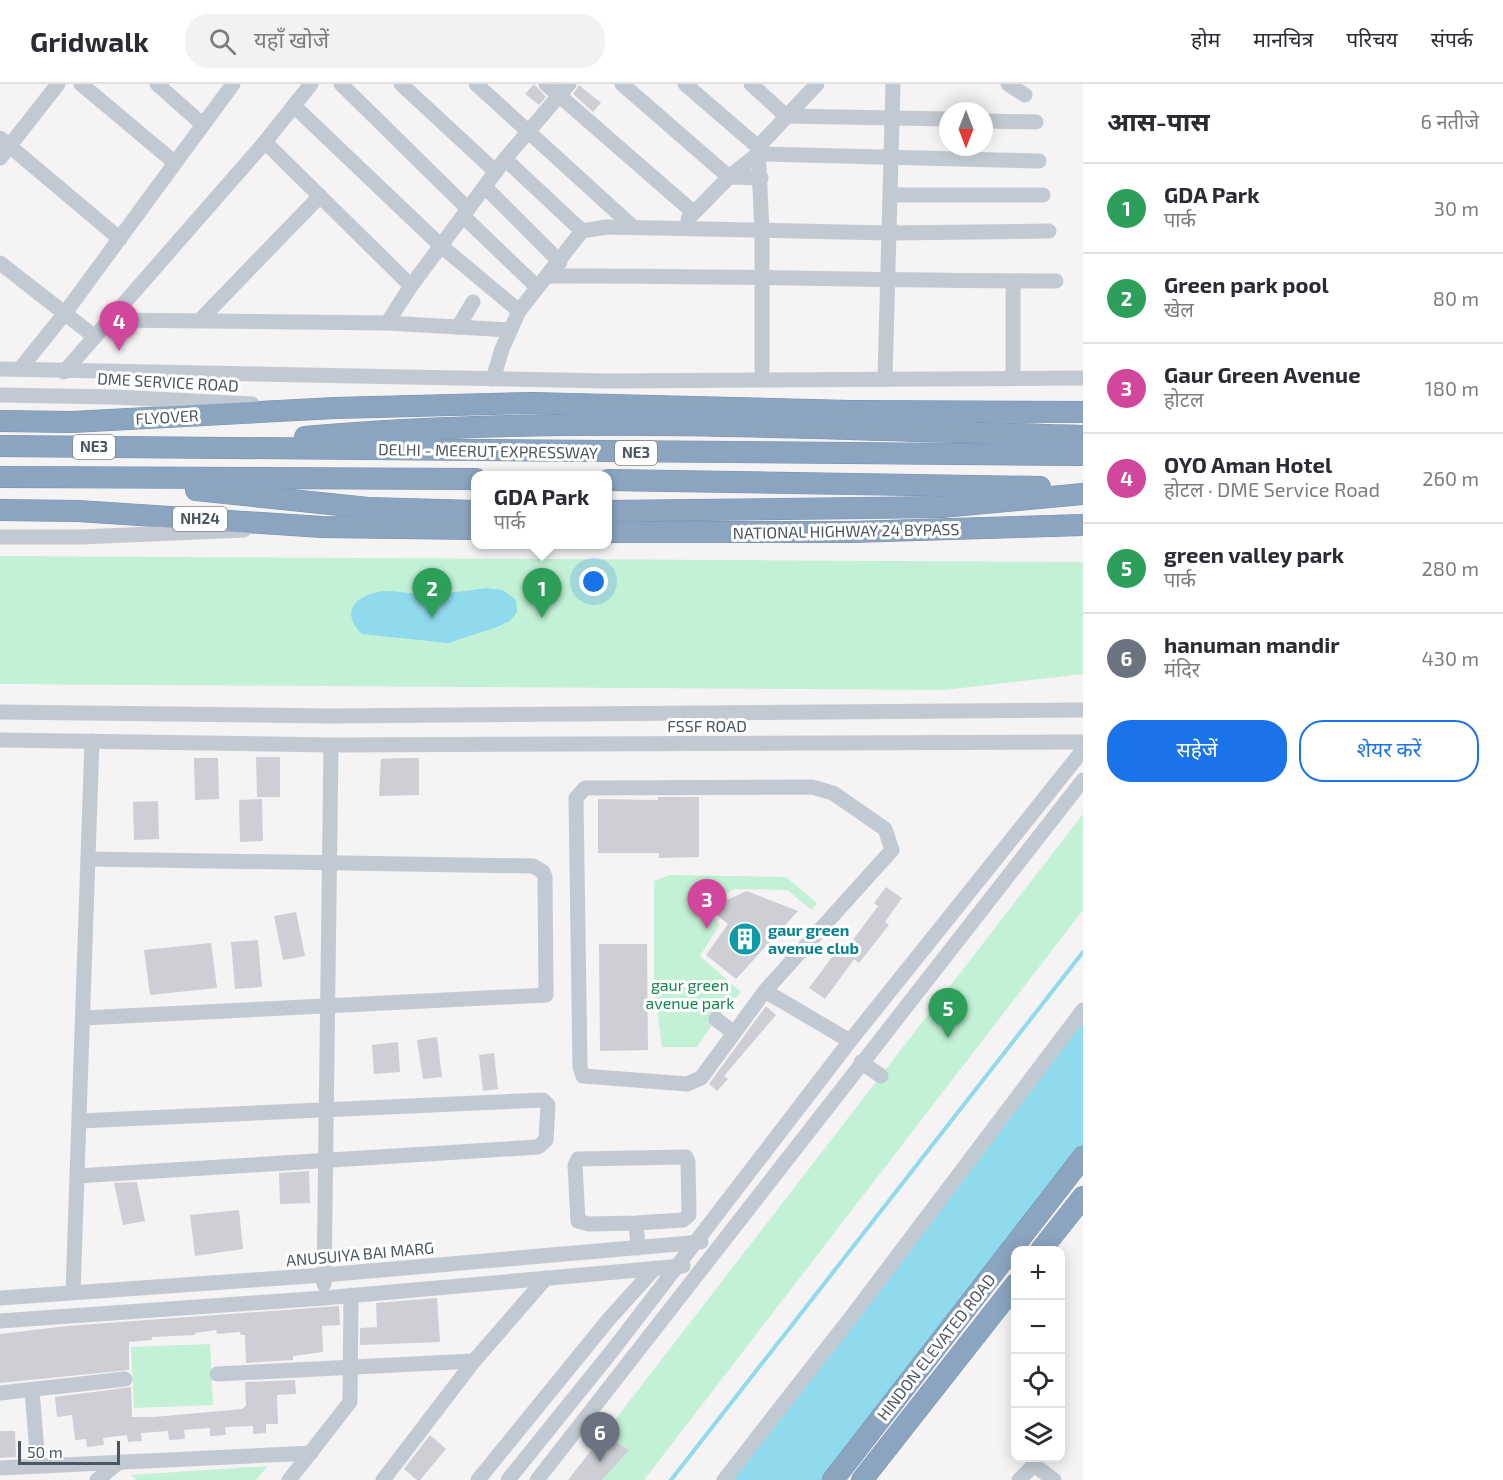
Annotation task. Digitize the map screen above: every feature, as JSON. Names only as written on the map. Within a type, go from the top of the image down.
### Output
[{"type":"highway","name":"FLYOVER","points":[[0,421],[72,423],[334,408],[531,403],[681,417]]},
{"type":"highway","points":[[188,447],[405,428],[681,417],[1083,412]]},
{"type":"highway","points":[[681,417],[1083,436]]},
{"type":"highway","name":"DELHI - MEERUT EXPRESSWAY","points":[[0,446],[1083,455]]},
{"type":"highway","name":"DELHI - MEERUT EXPRESSWAY","points":[[0,477],[471,479]]},
{"type":"highway","points":[[82,477],[368,508],[471,511]]},
{"type":"highway","name":"DELHI - MEERUT EXPRESSWAY","points":[[612,480],[1083,488]]},
{"type":"highway","points":[[612,512],[942,507],[1083,495]]},
{"type":"highway","name":"NH24","points":[[0,510],[78,511],[322,527]]},
{"type":"highway","points":[[687,534],[689,511]]},
{"type":"highway","name":"NATIONAL HIGHWAY 24 BYPASS","points":[[612,532],[687,534],[1083,525]]},
{"type":"highway","points":[[322,527],[471,529]]},
{"type":"highway","name":"HINDON ELEVATED ROAD","points":[[833,1480],[1083,1157]]},
{"type":"highway","points":[[1045,1246],[1083,1197]]},
{"type":"highway","name":"HINDON ELEVATED ROAD","points":[[862,1480],[1011,1290]]},
{"type":"street","points":[[0,158],[5,142],[58,84]]},
{"type":"street","points":[[81,84],[174,162]]},
{"type":"street","points":[[157,84],[202,124]]},
{"type":"street","points":[[20,369],[65,313],[232,84]]},
{"type":"street","points":[[64,372],[265,142],[311,84]]},
{"type":"street","points":[[341,84],[537,287]]},
{"type":"street","points":[[401,84],[496,172]]},
{"type":"street","points":[[476,84],[633,227]]},
{"type":"street","points":[[546,84],[564,89],[693,212]]},
{"type":"street","points":[[622,84],[729,177],[760,178]]},
{"type":"street","points":[[685,84],[758,151],[891,158],[1039,161]]},
{"type":"street","points":[[751,84],[786,116],[939,120]]},
{"type":"street","points":[[683,227],[693,212],[758,151],[786,116],[818,84]]},
{"type":"street","points":[[885,378],[893,84]]},
{"type":"street","points":[[1008,84],[1025,95]]},
{"type":"street","points":[[387,323],[440,245],[486,188],[505,159],[564,89]]},
{"type":"street","points":[[294,106],[440,245],[519,311]]},
{"type":"street","points":[[993,121],[1036,123]]},
{"type":"street","points":[[5,142],[120,239]]},
{"type":"street","points":[[265,142],[411,286]]},
{"type":"street","points":[[758,151],[762,231],[760,275],[762,379]]},
{"type":"street","points":[[505,159],[582,231]]},
{"type":"street","points":[[486,188],[560,262]]},
{"type":"street","points":[[891,195],[1043,195]]},
{"type":"street","points":[[200,320],[320,196]]},
{"type":"street","points":[[492,379],[519,311],[537,287],[549,276],[582,231],[606,226],[890,233],[1049,231]]},
{"type":"street","points":[[0,262],[94,337]]},
{"type":"street","points":[[549,276],[760,275],[889,280],[1056,281]]},
{"type":"street","points":[[1013,281],[1013,378]]},
{"type":"street","points":[[458,327],[473,302]]},
{"type":"street","points":[[110,320],[387,323],[510,330]]},
{"type":"street","points":[[0,369],[492,379],[1083,378]]},
{"type":"street","name":"DME SERVICE ROAD","points":[[0,395],[114,397],[334,408]]},
{"type":"street","points":[[0,537],[81,537],[322,527]]},
{"type":"street","points":[[0,711],[331,716],[1083,710]]},
{"type":"street","name":"FSSF ROAD","points":[[0,740],[331,745],[1083,742]]},
{"type":"street","points":[[73,1292],[92,741]]},
{"type":"street","points":[[324,1298],[331,745]]},
{"type":"street","points":[[508,1480],[695,1243],[850,1041],[1083,750]]},
{"type":"street","points":[[537,1480],[861,1062],[1083,781]]},
{"type":"street","points":[[812,787],[833,793],[885,829],[892,850],[765,991],[701,1078],[695,1082],[583,1076],[580,1067],[576,798],[579,793],[585,788],[812,787]]},
{"type":"street","points":[[83,1018],[546,995],[545,877],[533,866],[88,859]]},
{"type":"street","points":[[765,991],[850,1041]]},
{"type":"street","points":[[724,1480],[855,1312],[1083,1010]]},
{"type":"street","points":[[716,1019],[734,1033]]},
{"type":"street","points":[[861,1062],[880,1077]]},
{"type":"street","points":[[77,1176],[538,1147],[546,1140],[548,1105],[543,1100],[326,1112],[79,1121]]},
{"type":"street","points":[[686,1157],[688,1162],[687,1218],[636,1223],[589,1224],[578,1221],[575,1165],[578,1159],[686,1157]]},
{"type":"street","points":[[636,1223],[638,1248]]},
{"type":"street","name":"ANUSUIYA BAI MARG","points":[[0,1298],[324,1275],[722,1240]]},
{"type":"street","points":[[0,1321],[324,1298],[704,1264]]},
{"type":"street","points":[[478,1480],[609,1319],[655,1268]]},
{"type":"street","points":[[383,1480],[474,1361],[546,1278]]},
{"type":"street","points":[[289,1480],[347,1409],[351,1395],[352,1367],[351,1295]]},
{"type":"street","points":[[217,1374],[474,1361]]},
{"type":"street","points":[[0,1394],[124,1379]]},
{"type":"street","points":[[32,1390],[38,1465]]},
{"type":"street","points":[[4,1480],[8,1468],[38,1465],[311,1453]]},
{"type":"street","points":[[97,1480],[118,1463]]},
{"type":"street","points":[[1019,1480],[1034,1465],[1054,1480]]},
{"type":"green space","points":[[0,556],[1083,562],[1083,674],[944,690],[0,684]]},
{"type":"green space","points":[[1083,814],[1083,910],[644,1480],[602,1480],[629,1450],[604,1434]]},
{"type":"green space","name":"gaur green avenue park","points":[[669,875],[786,877],[817,903],[812,910],[787,890],[735,889],[702,907],[720,924],[700,956],[741,992],[716,1019],[697,1047],[662,1047],[654,986],[654,881]]},
{"type":"green space","points":[[210,1344],[213,1405],[134,1408],[131,1347]]},
{"type":"green space","points":[[268,1466],[256,1480],[137,1480],[130,1475]]},
{"type":"water","points":[[487,588],[503,590],[516,600],[517,612],[510,621],[497,627],[448,643],[362,634],[352,620],[351,613],[356,602],[369,594],[388,591],[429,594]]},
{"type":"water","points":[[1083,1019],[1083,1171],[1025,1246],[1011,1246],[1011,1264],[843,1480],[732,1480]]},
{"type":"building","points":[[534,84],[546,97],[539,105],[525,94]]},
{"type":"building","points":[[579,85],[601,103],[593,112],[573,94]]},
{"type":"building","points":[[256,757],[280,757],[280,797],[257,797]]},
{"type":"building","points":[[194,758],[218,758],[219,799],[195,800]]},
{"type":"building","points":[[419,758],[419,795],[379,796],[381,759]]},
{"type":"building","points":[[658,797],[699,797],[699,857],[659,858],[659,853],[598,853],[598,799],[658,800]]},
{"type":"building","points":[[262,799],[263,841],[240,842],[239,800]]},
{"type":"building","points":[[158,801],[159,839],[134,840],[133,802]]},
{"type":"building","points":[[886,887],[902,898],[885,922],[889,925],[859,963],[854,959],[825,999],[809,988],[836,952],[840,955],[856,936],[878,906],[874,903]]},
{"type":"building","name":"gaur green avenue club","points":[[747,891],[798,911],[736,979],[706,955],[728,924],[709,908]]},
{"type":"building","points":[[296,912],[305,956],[283,960],[274,916]]},
{"type":"building","points":[[258,940],[262,987],[235,989],[231,942]]},
{"type":"building","points":[[211,943],[217,988],[150,995],[144,950]]},
{"type":"building","points":[[599,944],[647,944],[648,1050],[600,1051]]},
{"type":"building","points":[[766,1006],[776,1015],[724,1076],[728,1079],[717,1091],[709,1084]]},
{"type":"building","points":[[437,1037],[442,1077],[423,1079],[417,1040]]},
{"type":"building","points":[[398,1042],[400,1072],[374,1074],[372,1045]]},
{"type":"building","points":[[494,1053],[498,1089],[483,1091],[479,1055]]},
{"type":"building","points":[[309,1171],[310,1203],[280,1204],[279,1173]]},
{"type":"building","points":[[137,1182],[145,1221],[123,1225],[114,1183]]},
{"type":"building","points":[[239,1210],[243,1249],[195,1256],[190,1215]]},
{"type":"building","points":[[437,1298],[440,1342],[360,1345],[360,1328],[377,1327],[376,1303]]},
{"type":"building","points":[[339,1306],[340,1325],[322,1326],[323,1352],[293,1356],[293,1360],[246,1363],[245,1335],[241,1335],[240,1332],[217,1334],[216,1330],[195,1333],[195,1335],[152,1337],[152,1340],[129,1342],[129,1370],[0,1383],[0,1334],[67,1326]]},
{"type":"building","points":[[295,1380],[296,1394],[277,1395],[278,1424],[266,1424],[266,1433],[253,1434],[253,1426],[225,1427],[226,1435],[210,1436],[210,1428],[184,1430],[185,1439],[169,1440],[168,1431],[141,1433],[142,1441],[128,1442],[127,1435],[103,1438],[104,1445],[87,1447],[86,1439],[75,1440],[72,1415],[57,1417],[55,1397],[131,1387],[132,1417],[242,1409],[246,1406],[245,1382]]},
{"type":"building","points":[[0,1431],[15,1431],[16,1457],[0,1458]]},
{"type":"building","points":[[604,1434],[629,1450],[602,1480],[568,1480]]},
{"type":"building","points":[[430,1435],[446,1449],[420,1480],[417,1480],[404,1469]]},
{"type":"waterway","points":[[671,1480],[1083,952]]},
{"type":"place","name":"OYO Aman Hotel","points":[[119,351]]},
{"type":"place","name":"Green park pool","points":[[432,618]]},
{"type":"place","name":"GDA Park","points":[[542,618]]},
{"type":"place","name":"Gaur Green Avenue","points":[[707,929]]},
{"type":"place","name":"gaur green avenue club","points":[[745,939]]},
{"type":"place","name":"green valley park","points":[[948,1038]]},
{"type":"place","name":"hanuman mandir","points":[[600,1462]]}]
